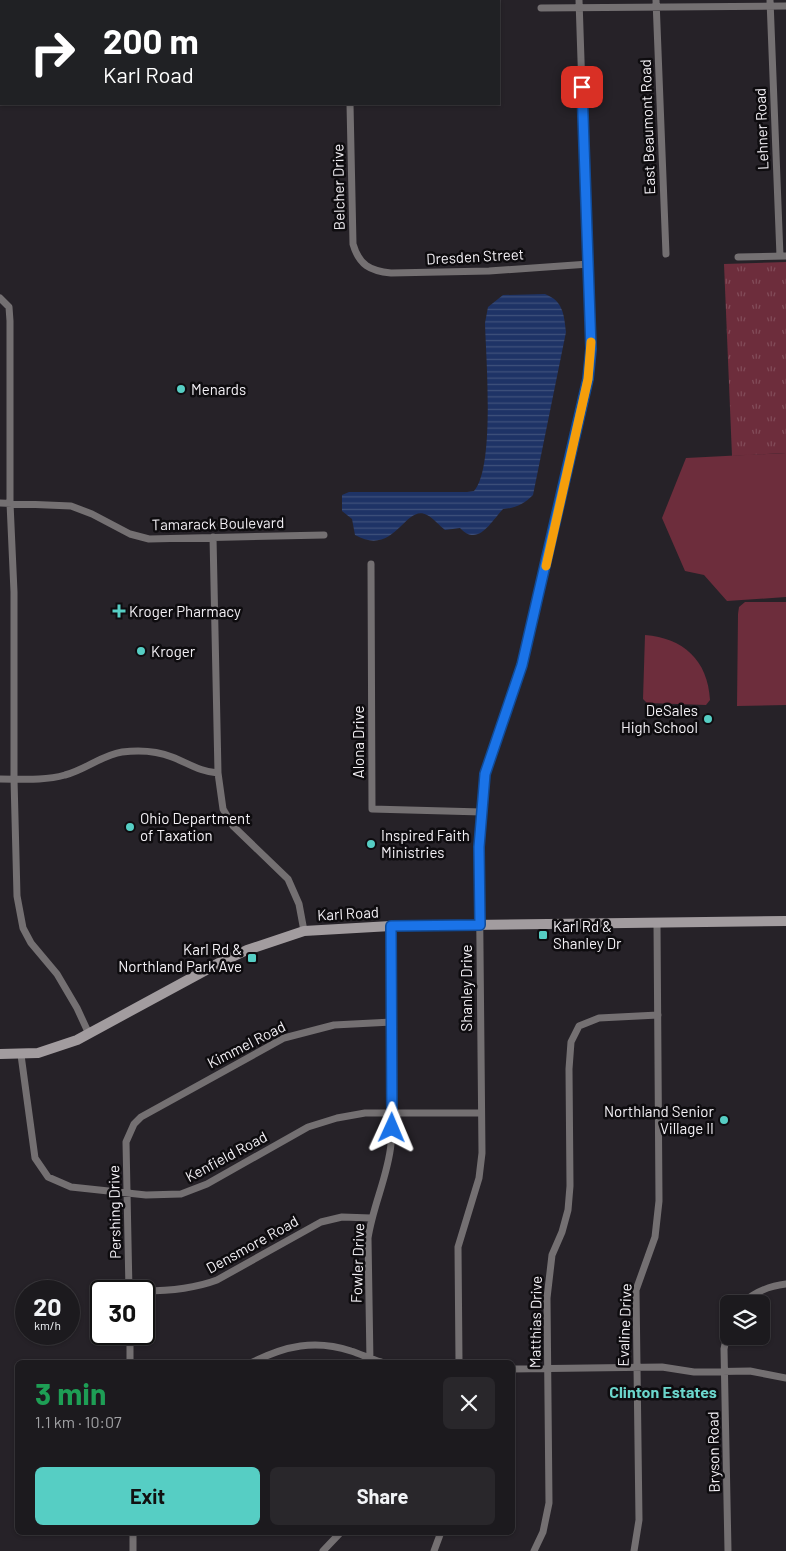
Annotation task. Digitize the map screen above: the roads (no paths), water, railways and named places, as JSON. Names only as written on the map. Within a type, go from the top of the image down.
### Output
[{"type":"main road","name":"Karl Road","points":[[0,1054],[21,1054],[52,1049],[89,1034],[219,963],[255,947],[304,931],[391,926],[786,921]]},
{"type":"street","name":"Shanley Drive","points":[[458,1360],[458,1247],[479,1178],[481,1113],[479,847],[485,774],[522,665],[591,360],[579,0]]},
{"type":"street","points":[[542,8],[580,8],[656,3],[770,3],[786,6]]},
{"type":"street","name":"East Beaumont Road","points":[[656,3],[666,254]]},
{"type":"street","name":"Lehner Road","points":[[770,3],[783,256]]},
{"type":"street","name":"Belcher Drive","points":[[350,105],[353,244],[356,256],[364,266]]},
{"type":"street","points":[[738,257],[783,256]]},
{"type":"street","name":"Dresden Street","points":[[364,266],[377,272],[391,273],[490,271],[589,264]]},
{"type":"street","points":[[0,298],[9,307],[11,357],[10,503],[14,592],[14,779],[17,896],[23,928],[31,943],[57,974],[77,1008],[89,1034]]},
{"type":"street","name":"Tamarack Boulevard","points":[[0,503],[71,506],[92,514],[130,534],[149,539],[324,535]]},
{"type":"street","points":[[213,537],[218,773],[223,809],[233,826],[288,879],[299,904],[304,931]]},
{"type":"street","name":"Alona Drive","points":[[371,564],[372,809],[482,812]]},
{"type":"street","points":[[0,779],[43,779],[66,775],[102,758],[122,752],[147,751],[171,756],[208,773],[218,773]]},
{"type":"street","name":"Evaline Drive","points":[[634,1551],[639,1520],[636,1290],[655,1237],[659,1201],[657,923]]},
{"type":"street","name":"Fowler Drive","points":[[370,1360],[368,1251],[371,1218],[388,1169],[392,1113],[391,926]]},
{"type":"street","name":"Matthias Drive","points":[[534,1551],[543,1532],[549,1503],[548,1270],[568,1210],[570,1186],[569,1069],[571,1042],[579,1026],[599,1018],[658,1015]]},
{"type":"street","name":"Kimmel Road","points":[[129,1133],[141,1117],[153,1109],[276,1042],[301,1032],[334,1025],[392,1022]]},
{"type":"street","name":"Kenfield Road","points":[[21,1054],[30,1138],[35,1158],[40,1168],[48,1177],[65,1185],[127,1193],[162,1196],[189,1192],[207,1184],[308,1127],[346,1115],[481,1113]]},
{"type":"street","name":"Pershing Drive","points":[[129,1133],[126,1142],[129,1280]]},
{"type":"street","name":"Densmore Road","points":[[155,1292],[203,1285],[217,1280],[321,1222],[342,1216],[371,1218]]},
{"type":"street","points":[[752,1295],[769,1287],[786,1284]]},
{"type":"street","points":[[257,1360],[282,1349],[312,1344],[340,1347],[368,1360]]},
{"type":"street","points":[[130,1345],[130,1360]]},
{"type":"street","name":"Bryson Road","points":[[726,1345],[728,1551]]},
{"type":"street","points":[[515,1369],[662,1366],[694,1372],[750,1371],[786,1378]]},
{"type":"street","points":[[133,1535],[133,1551]]},
{"type":"street","points":[[323,1551],[338,1535]]},
{"type":"street","points":[[434,1551],[440,1535]]},
{"type":"water","points":[[545,294],[556,300],[562,309],[566,332],[533,495],[520,505],[503,509],[478,534],[466,533],[460,528],[445,530],[429,516],[419,513],[412,516],[390,536],[380,540],[369,540],[355,535],[352,519],[342,511],[342,495],[349,492],[474,491],[481,478],[487,437],[485,323],[488,307],[503,295]]},
{"type":"place","name":"Menards","points":[[181,389]]},
{"type":"place","name":"Kroger Pharmacy","points":[[119,611]]},
{"type":"place","name":"Kroger","points":[[141,651]]},
{"type":"place","name":"DeSales High School","points":[[708,719]]},
{"type":"place","name":"Ohio Department of Taxation","points":[[130,827]]},
{"type":"place","name":"Inspired Faith Ministries","points":[[371,844]]},
{"type":"place","name":"Karl Rd & Shanley Dr","points":[[543,935]]},
{"type":"place","name":"Karl Rd & Northland Park Ave","points":[[252,958]]},
{"type":"place","name":"Northland Senior Village II","points":[[724,1120]]},
{"type":"district","name":"Clinton Estates","points":[[663,1391]]}]
